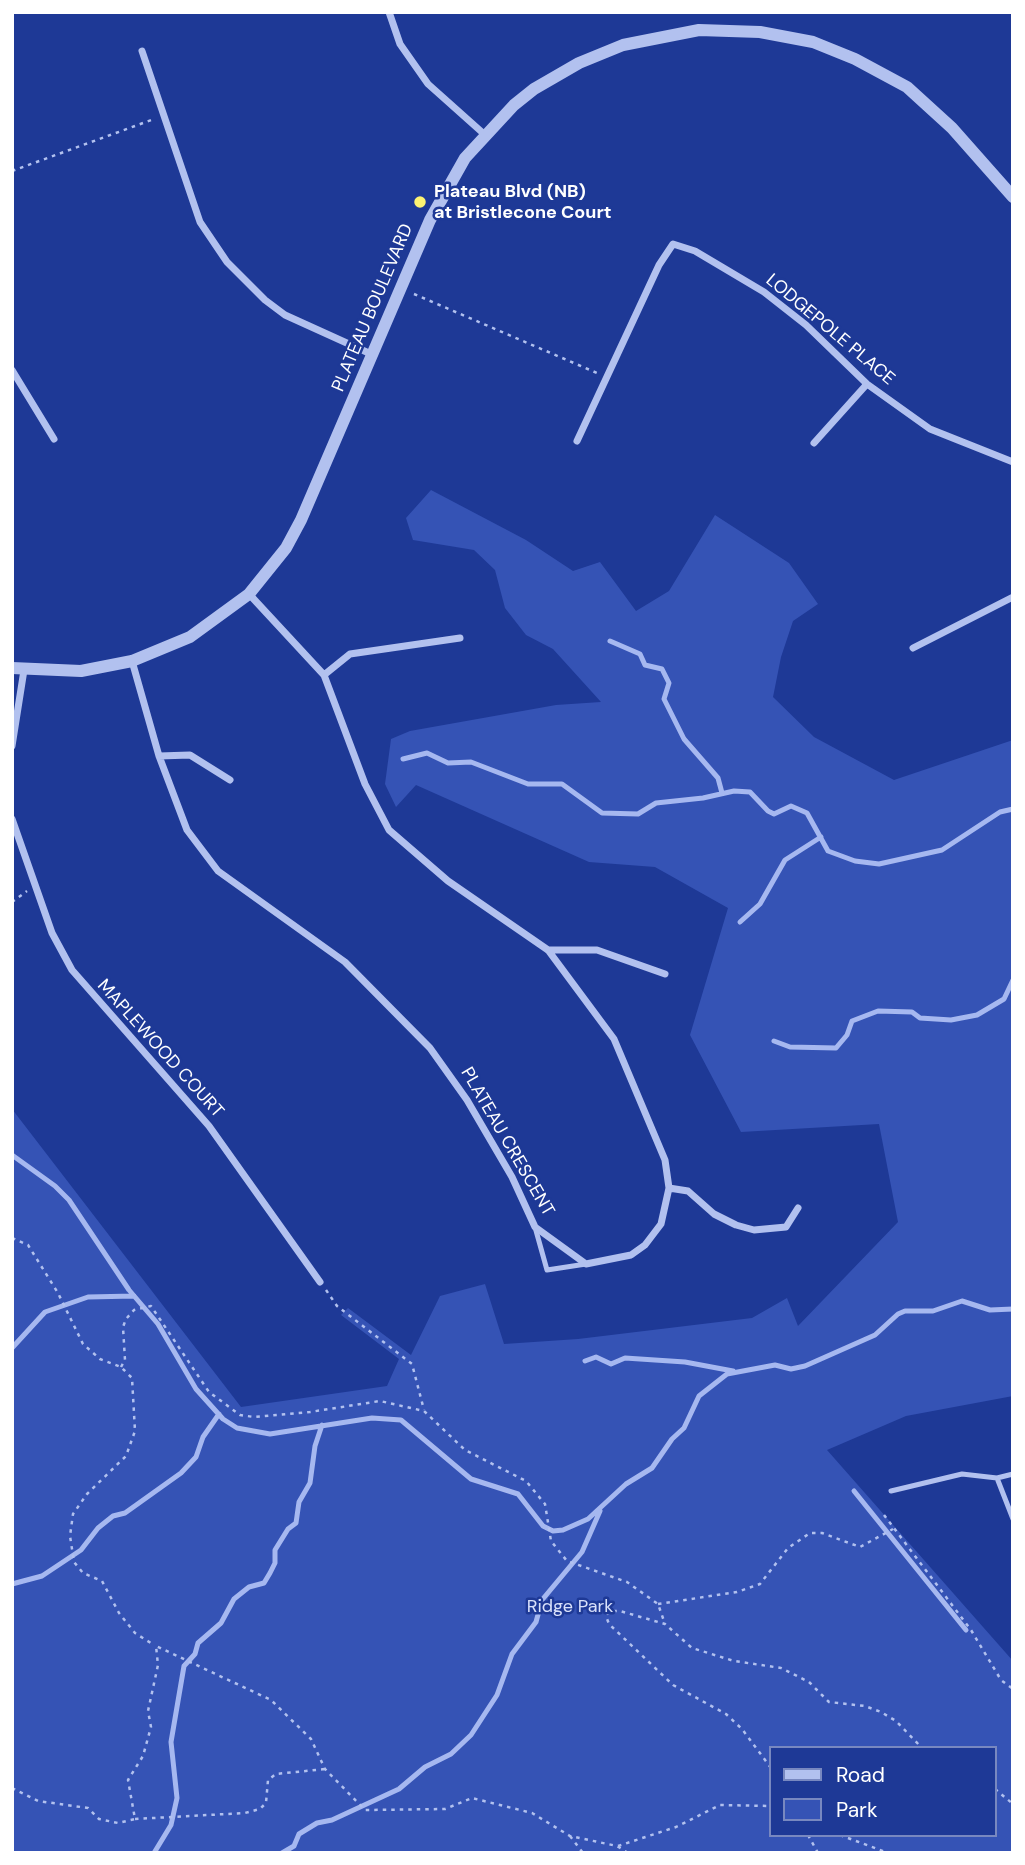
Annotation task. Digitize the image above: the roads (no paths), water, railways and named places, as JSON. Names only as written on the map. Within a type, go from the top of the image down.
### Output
[{"type":"street","points":[[389,12],[400,44],[428,84],[484,134]]},
{"type":"street","name":"PLATEAU BOULEVARD","points":[[18,669],[81,671],[132,661],[190,638],[249,593],[286,548],[301,520],[430,220],[465,158],[484,134],[534,89],[579,63],[623,45],[699,30],[760,32],[813,42],[855,59],[907,87],[952,128],[1013,197]]},
{"type":"street","points":[[142,51],[201,222],[244,281],[285,315],[371,354]]},
{"type":"street","name":"LODGEPOLE PLACE","points":[[577,441],[659,265],[673,244],[695,251],[764,292],[806,325],[867,384],[930,429],[1013,462]]},
{"type":"street","points":[[12,370],[54,439]]},
{"type":"street","points":[[814,443],[867,384]]},
{"type":"street","points":[[249,593],[324,675],[365,784],[389,830],[449,881],[548,950],[614,1039],[665,1160],[669,1188],[661,1224],[645,1245],[618,1259],[586,1264]]},
{"type":"street","points":[[913,648],[1013,597]]},
{"type":"street","points":[[324,675],[351,654],[460,638]]},
{"type":"street","name":"PLATEAU CRESCENT","points":[[132,661],[159,755],[187,830],[218,871],[345,962],[430,1048],[467,1100],[512,1177],[535,1227],[586,1264]]},
{"type":"street","points":[[12,746],[18,669]]},
{"type":"street","points":[[159,755],[190,755],[230,780]]},
{"type":"street","name":"MAPLEWOOD COURT","points":[[12,818],[60,951],[72,970],[209,1126],[320,1282]]},
{"type":"street","points":[[548,950],[597,950],[665,974]]},
{"type":"street","points":[[669,1188],[688,1191],[714,1214],[754,1230],[786,1227],[798,1208]]},
{"type":"lane","points":[[535,1227],[547,1270],[586,1264]]},
{"type":"lane","points":[[891,1492],[962,1474],[997,1478],[1013,1474]]},
{"type":"lane","points":[[997,1478],[1013,1520]]},
{"type":"waterway","points":[[610,641],[640,654],[645,665],[662,669],[669,683],[664,699],[684,739],[718,778],[722,793]]},
{"type":"waterway","points":[[403,759],[427,753],[448,763],[471,762],[528,784],[562,784],[602,813],[638,814],[656,803],[703,798],[734,791],[750,792],[774,814],[791,806],[807,813],[828,851],[855,861],[879,864],[942,850],[1000,812],[1013,809]]},
{"type":"waterway","points":[[740,922],[760,904],[785,860],[821,837]]},
{"type":"waterway","points":[[774,1041],[790,1047],[836,1048],[847,1035],[852,1021],[878,1011],[912,1012],[920,1018],[951,1020],[977,1015],[1004,999],[1013,980]]},
{"type":"waterway","points":[[12,1155],[55,1186],[69,1200],[129,1290],[158,1324],[196,1389],[223,1419],[237,1428],[270,1434],[372,1418],[401,1420],[471,1479],[518,1494],[543,1526],[553,1531],[563,1530],[588,1519],[626,1484],[652,1468],[672,1439],[684,1428],[699,1396],[727,1374],[775,1365],[791,1369],[805,1366],[875,1335],[905,1311],[933,1311],[962,1301],[990,1310],[1013,1309]]},
{"type":"waterway","points":[[12,1348],[45,1312],[88,1297],[134,1296]]},
{"type":"waterway","points":[[585,1361],[596,1357],[611,1364],[625,1358],[685,1362],[733,1371]]},
{"type":"waterway","points":[[12,1584],[42,1576],[81,1550],[98,1528],[113,1516],[125,1513],[181,1473],[196,1457],[203,1437],[219,1414]]},
{"type":"waterway","points":[[154,1853],[171,1825],[177,1798],[171,1742],[184,1666],[195,1654],[198,1643],[221,1623],[234,1599],[249,1587],[264,1583],[270,1573],[275,1563],[275,1550],[288,1529],[296,1523],[299,1502],[310,1483],[315,1446],[322,1425]]},
{"type":"waterway","points":[[854,1491],[966,1630]]},
{"type":"waterway","points":[[282,1853],[294,1846],[299,1834],[317,1823],[332,1820],[399,1789],[425,1767],[451,1754],[471,1735],[497,1695],[512,1654],[536,1622],[542,1600],[582,1552],[600,1511]]},
{"type":"place","name":"Plateau Blvd (NB) at Bristlecone Court","points":[[420,202]]},
{"type":"park label","name":"Ridge Park","points":[[570,1607]]}]
